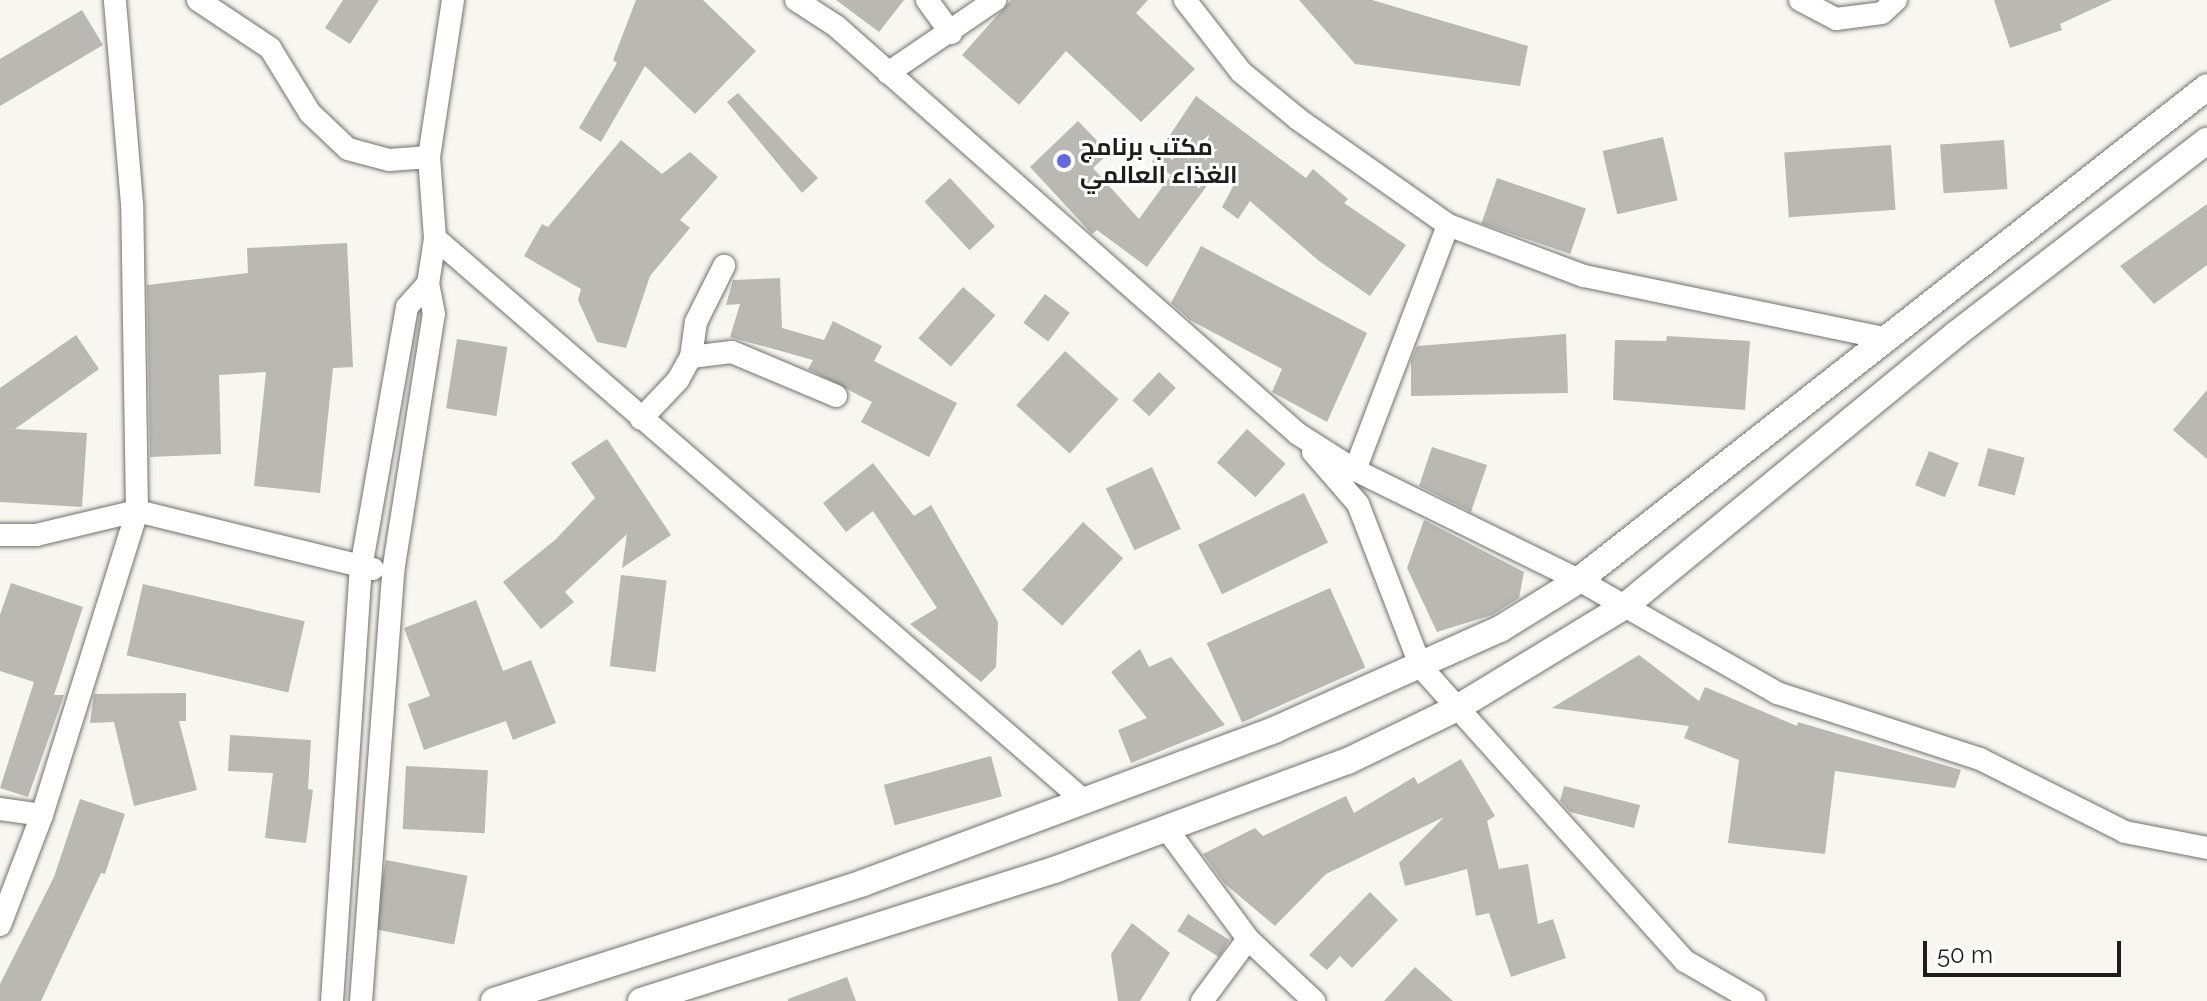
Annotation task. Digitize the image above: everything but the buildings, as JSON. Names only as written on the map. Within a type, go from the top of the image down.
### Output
[{"type":"street","points":[[0,925],[42,815],[137,511],[132,204],[115,0]]},
{"type":"street","points":[[198,0],[270,48],[310,113],[348,149],[389,160],[429,157]]},
{"type":"street","points":[[361,1001],[393,572],[434,314],[428,284],[435,238],[429,157],[453,0]]},
{"type":"street","points":[[796,0],[836,26],[1298,434],[1358,504],[1421,667],[1685,961],[1754,1001]]},
{"type":"street","points":[[927,0],[951,33]]},
{"type":"street","points":[[888,73],[951,33],[995,0]]},
{"type":"street","points":[[1185,0],[1241,72],[1298,119],[1448,225],[1584,276],[1884,338]]},
{"type":"street","points":[[1800,0],[1836,19],[1882,13],[1896,0]]},
{"type":"street","points":[[494,1001],[849,887],[1274,730],[1421,667],[1500,629],[1579,580],[2207,87]]},
{"type":"street","points":[[641,1001],[1057,869],[1348,761],[1457,708],[1625,606],[1956,334],[2207,141]]},
{"type":"street","points":[[1355,470],[1448,225]]},
{"type":"street","points":[[435,238],[1083,800]]},
{"type":"street","points":[[641,419],[678,380],[691,357],[696,322],[724,266]]},
{"type":"street","points":[[332,1001],[361,568],[407,307],[428,284]]},
{"type":"street","points":[[691,357],[732,352],[836,396]]},
{"type":"street","points":[[1298,434],[1355,470],[1579,580],[1777,693],[1980,759],[2125,832],[2207,848]]},
{"type":"street","points":[[0,535],[36,535],[137,511],[361,568],[393,572]]},
{"type":"street","points":[[0,809],[42,815]]},
{"type":"street","points":[[1166,828],[1248,939],[1314,1001]]},
{"type":"street","points":[[1202,1001],[1248,939]]},
{"type":"place","name":"مكتب برنامج الغذاء العالمي","points":[[1064,161]]}]
